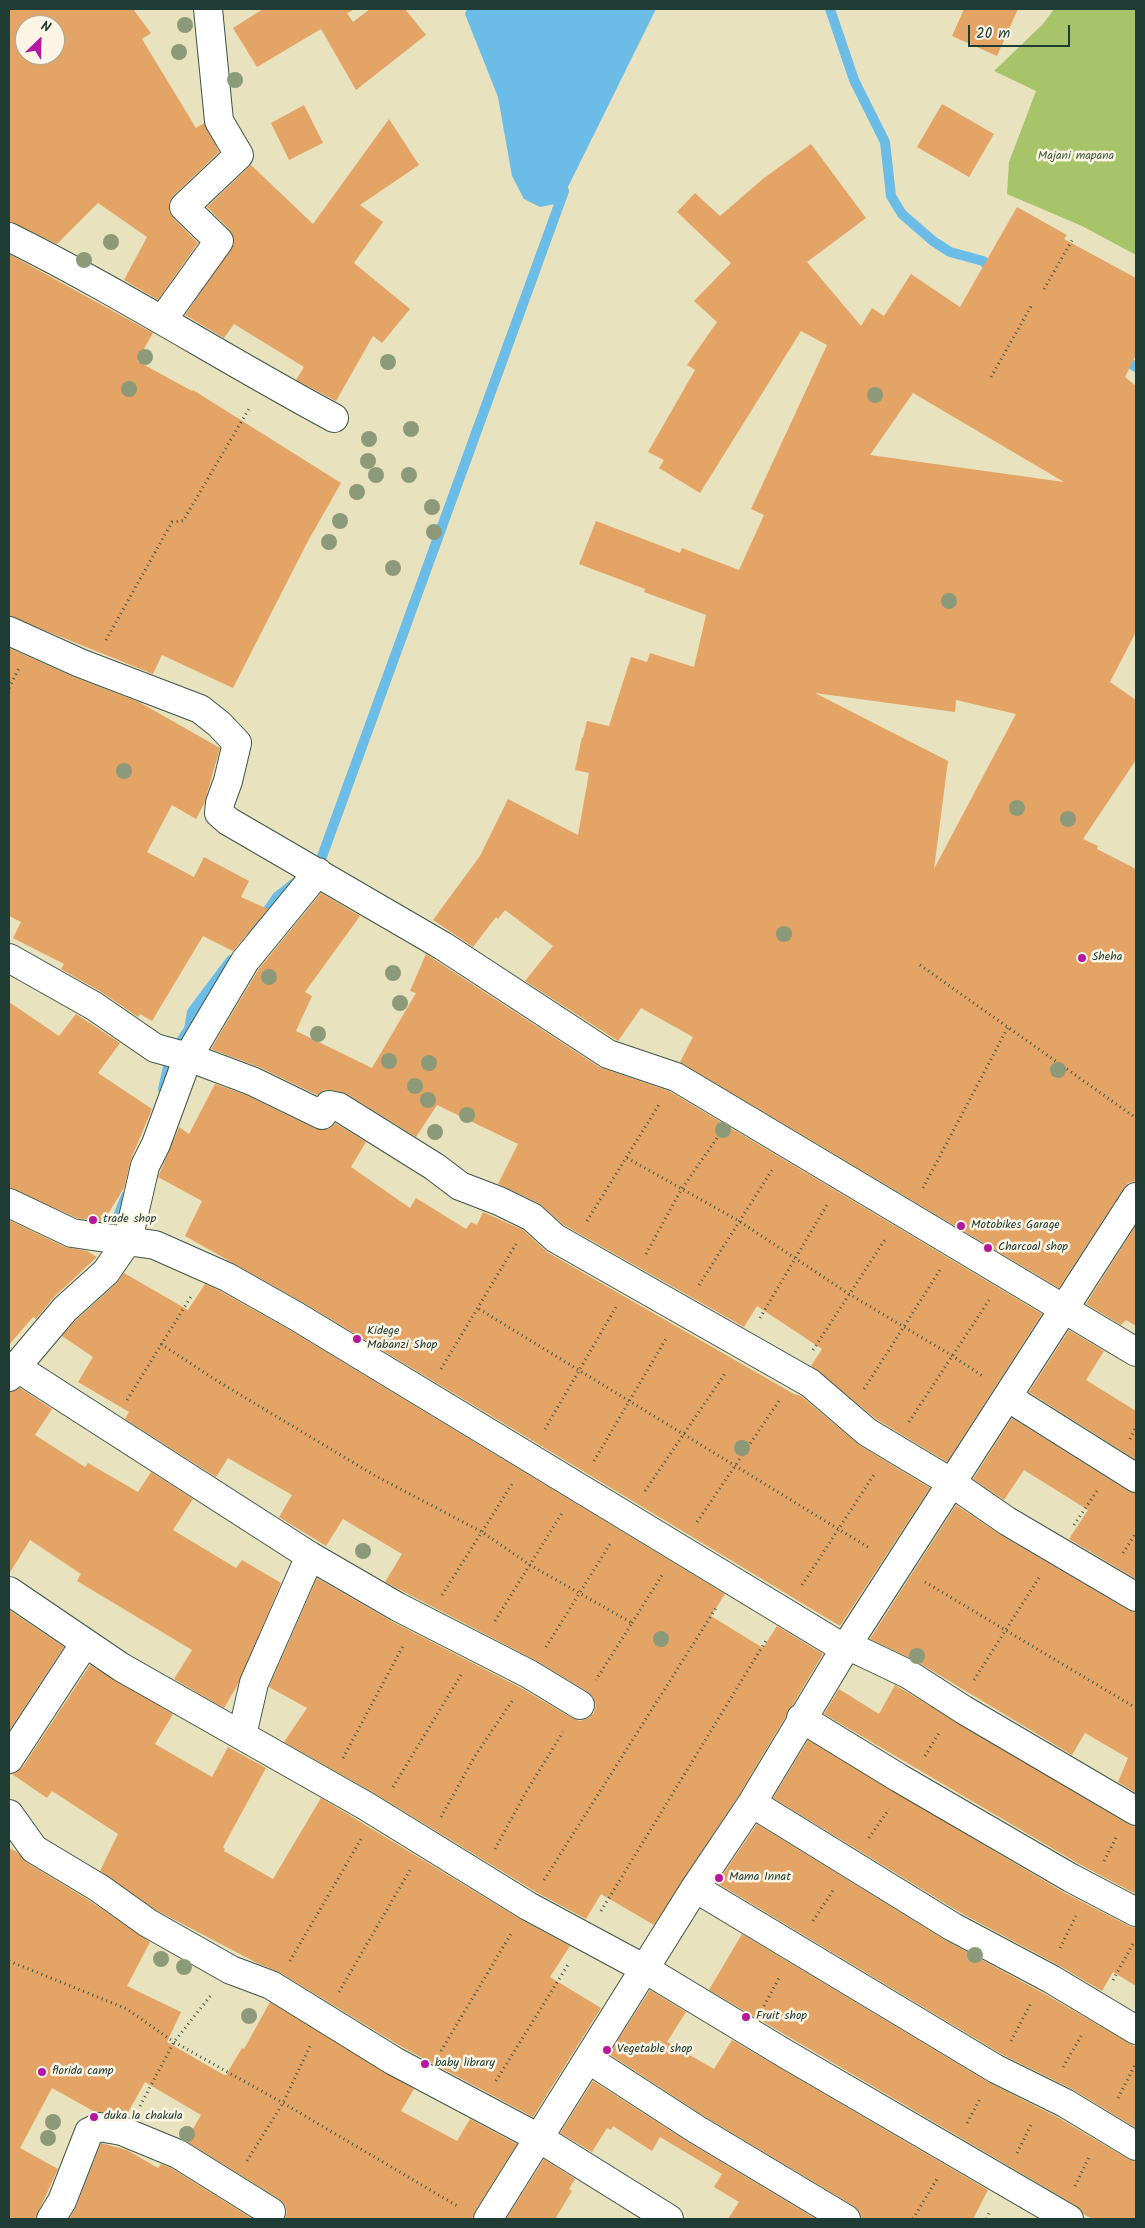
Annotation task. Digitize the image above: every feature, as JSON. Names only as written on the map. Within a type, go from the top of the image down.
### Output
[{"type":"street","points":[[163,320],[219,241],[184,207],[239,155],[219,120],[208,9]]},
{"type":"street","points":[[9,237],[70,267],[267,382],[334,418]]},
{"type":"street","points":[[9,631],[90,666],[200,709],[219,724],[237,743],[228,781],[220,803],[219,813],[228,821],[444,946],[608,1054],[676,1077],[1136,1352]]},
{"type":"street","points":[[308,866],[244,960],[188,1057],[145,1166],[128,1240],[106,1272],[65,1309],[12,1372],[110,1427],[310,1556],[422,1619],[529,1674],[580,1705]]},
{"type":"street","points":[[9,958],[94,1006],[155,1048],[188,1057],[252,1082],[322,1115],[329,1105],[339,1107],[435,1167],[460,1186],[499,1201],[532,1217],[555,1238],[572,1246],[682,1312],[797,1375],[810,1383],[866,1432],[952,1483],[1006,1521],[1136,1597]]},
{"type":"street","points":[[488,2219],[695,1888],[752,1803],[801,1718],[846,1647],[1136,1197]]},
{"type":"street","points":[[9,1204],[72,1233],[155,1245],[208,1268],[296,1316],[733,1582],[846,1647],[908,1674],[964,1710],[1134,1806]]},
{"type":"street","points":[[1010,1394],[1020,1405],[1136,1478]]},
{"type":"street","points":[[242,1735],[254,1683],[310,1556]]},
{"type":"street","points":[[9,1591],[121,1667],[377,1812],[528,1906],[645,1969],[784,2053],[1069,2219]]},
{"type":"street","points":[[9,1759],[85,1643]]},
{"type":"street","points":[[801,1718],[899,1778],[1090,1889],[1136,1912]]},
{"type":"street","points":[[752,1803],[953,1927],[1045,1976],[1136,2030]]},
{"type":"street","points":[[9,1814],[34,1849],[99,1888],[148,1923],[231,1970],[275,1988],[361,2041],[539,2138],[669,2219]]},
{"type":"street","points":[[695,1888],[996,2069],[1065,2103],[1136,2146]]},
{"type":"street","points":[[588,2059],[696,2129],[846,2219]]},
{"type":"street","points":[[51,2219],[62,2201],[89,2132],[99,2127],[122,2131],[178,2154],[271,2212]]},
{"type":"path","points":[[1044,289],[1074,237]]},
{"type":"path","points":[[991,377],[1033,303]]},
{"type":"path","points":[[90,666],[172,522],[183,521],[237,427],[267,382]]},
{"type":"path","points":[[920,966],[1136,1118]]},
{"type":"path","points":[[735,1465],[797,1375],[849,1294],[905,1215],[1008,1027]]},
{"type":"path","points":[[572,1246],[676,1077]]},
{"type":"path","points":[[328,1784],[422,1619],[482,1532],[528,1457],[631,1282],[681,1190],[734,1112]]},
{"type":"path","points":[[275,1988],[377,1812],[578,1487],[682,1312],[787,1145]]},
{"type":"path","points":[[627,1158],[739,1221],[849,1294],[951,1355],[1010,1394]]},
{"type":"path","points":[[425,1395],[479,1309],[532,1217]]},
{"type":"path","points":[[847,1414],[956,1244]]},
{"type":"path","points":[[110,1427],[208,1268]]},
{"type":"path","points":[[479,1309],[899,1566],[1136,1708]]},
{"type":"path","points":[[161,1344],[214,1379],[374,1475],[482,1532],[530,1565],[632,1623],[526,1792],[480,1877]]},
{"type":"path","points":[[426,2077],[528,1906],[733,1582]]},
{"type":"path","points":[[913,2219],[996,2069],[1134,1806]]},
{"type":"path","points":[[480,2107],[585,1938]]},
{"type":"path","points":[[9,1962],[127,2009],[174,2042],[283,2103],[463,2209]]},
{"type":"path","points":[[122,2131],[146,2097],[174,2042],[231,1970]]},
{"type":"green space","name":"Majani mapana","points":[[1054,9],[1136,9],[1136,255],[1082,226],[1007,194],[1009,162],[1036,91],[994,71],[1043,24]]},
{"type":"water","points":[[467,9],[656,9],[560,203],[540,207],[524,199],[512,176],[498,97],[465,14]]},
{"type":"building","points":[[9,9],[133,9],[151,33],[142,39],[196,128],[204,123],[219,152],[169,202],[169,211],[173,218],[198,243],[158,300],[124,280],[147,237],[98,203],[57,244],[9,221]]},
{"type":"building","points":[[263,9],[355,9],[347,13],[353,22],[370,9],[405,9],[426,35],[356,90],[321,29],[257,67],[233,28]]},
{"type":"building","points":[[964,9],[1018,9],[997,56],[952,36]]},
{"type":"building","points":[[942,104],[994,134],[969,177],[917,147]]},
{"type":"building","points":[[304,105],[323,143],[289,160],[271,123]]},
{"type":"building","points":[[389,119],[419,165],[360,205],[383,222],[354,263],[410,309],[382,343],[373,336],[336,401],[296,380],[304,367],[234,324],[224,338],[185,315],[234,244],[230,230],[207,207],[251,165],[313,224]]},
{"type":"building","points":[[811,144],[866,218],[807,262],[861,326],[872,308],[884,316],[911,274],[960,307],[1017,207],[1067,235],[1064,239],[1136,278],[1136,355],[1125,377],[1136,386],[1136,632],[1110,682],[1136,700],[1136,760],[1083,839],[1098,846],[1097,849],[1136,869],[1136,1181],[1128,1183],[1123,1189],[1059,1288],[680,1062],[693,1037],[641,1008],[618,1041],[525,981],[553,946],[505,910],[498,919],[496,917],[473,947],[433,920],[480,856],[508,799],[578,835],[589,773],[575,770],[582,737],[587,721],[609,726],[631,657],[647,662],[650,653],[694,667],[706,615],[644,592],[645,589],[579,564],[596,521],[680,553],[682,548],[739,570],[764,515],[751,509],[827,345],[801,331],[700,493],[659,468],[664,460],[648,452],[695,370],[687,365],[717,322],[694,301],[731,263],[677,212],[695,193],[720,216],[764,178]],"holes":[[[913,393],[1064,482],[870,455]],[[815,693],[955,712],[956,700],[1016,714],[934,869],[948,761]]]},
{"type":"building","points":[[9,254],[153,333],[137,361],[193,390],[341,483],[308,541],[233,688],[162,655],[153,674],[9,616]]},
{"type":"building","points":[[9,648],[74,677],[139,702],[220,748],[204,804],[196,819],[172,805],[147,852],[194,877],[204,857],[249,881],[241,897],[268,909],[233,951],[203,936],[152,1021],[140,1014],[138,1017],[103,993],[61,969],[64,964],[13,938],[21,922],[9,916]]},
{"type":"building","points":[[321,893],[360,916],[305,992],[312,996],[296,1031],[372,1068],[416,993],[410,991],[426,954],[599,1067],[669,1091],[1042,1314],[947,1462],[876,1419],[811,1366],[822,1349],[757,1306],[744,1327],[564,1225],[539,1203],[498,1184],[518,1144],[437,1105],[416,1137],[347,1094],[324,1090],[317,1095],[259,1067],[211,1049],[258,970]]},
{"type":"building","points":[[9,1002],[59,1036],[76,1014],[120,1043],[98,1073],[152,1109],[131,1159],[124,1188],[103,1222],[77,1218],[9,1188]]},
{"type":"building","points":[[215,1084],[246,1095],[316,1129],[329,1129],[335,1123],[366,1142],[351,1167],[410,1208],[416,1198],[466,1229],[471,1222],[477,1225],[483,1212],[523,1230],[547,1252],[794,1394],[801,1396],[859,1445],[930,1488],[840,1626],[304,1303],[185,1236],[202,1201],[158,1177],[179,1127],[189,1134]]},
{"type":"building","points":[[9,1220],[65,1247],[87,1251],[97,1257],[54,1297],[36,1319],[33,1317],[9,1345]]},
{"type":"building","points":[[1136,1225],[1136,1326],[1126,1320],[1121,1325],[1086,1304]]},
{"type":"building","points":[[124,1273],[188,1310],[205,1284],[220,1291],[288,1329],[725,1594],[711,1616],[763,1648],[777,1626],[823,1654],[739,1795],[654,1925],[601,1894],[586,1919],[536,1892],[374,1793],[284,1742],[307,1708],[269,1687],[317,1578],[391,1621],[521,1688],[572,1718],[580,1721],[588,1718],[594,1713],[596,1705],[593,1697],[588,1692],[537,1661],[385,1582],[402,1554],[343,1519],[326,1546],[279,1517],[292,1495],[228,1458],[216,1477],[125,1419],[129,1412],[78,1382],[93,1357],[62,1336],[76,1320],[117,1283]]},
{"type":"building","points":[[1069,1330],[1104,1351],[1086,1380],[1136,1411],[1136,1460],[1029,1392]]},
{"type":"building","points":[[20,1388],[52,1409],[35,1435],[85,1467],[88,1463],[138,1492],[151,1472],[193,1499],[173,1530],[236,1568],[242,1560],[281,1583],[237,1686],[224,1708],[174,1679],[192,1650],[77,1581],[81,1574],[30,1540],[9,1574],[9,1392]]},
{"type":"building","points":[[1012,1418],[1128,1491],[1136,1493],[1136,1579],[1069,1539],[1088,1510],[1024,1470],[1004,1500],[973,1479]]},
{"type":"building","points":[[956,1505],[999,1534],[1136,1613],[1136,1793],[1118,1782],[1128,1758],[1085,1733],[1072,1755],[916,1661],[870,1639]]},
{"type":"building","points":[[9,1610],[64,1647],[9,1731]]},
{"type":"building","points":[[90,1665],[173,1714],[155,1744],[212,1777],[228,1747],[266,1768],[223,1847],[224,1851],[273,1879],[321,1798],[520,1919],[570,1946],[550,1977],[601,2008],[533,2117],[402,2047],[279,1972],[257,1963],[156,1910],[100,1871],[118,1834],[52,1791],[47,1798],[12,1774],[22,1768]]},
{"type":"building","points":[[895,1685],[1136,1827],[1136,1894],[1079,1864],[824,1714],[839,1689],[879,1714]]},
{"type":"building","points":[[808,1740],[1063,1892],[1136,1928],[1136,1986],[1113,1972],[1102,1991],[961,1913],[773,1798]]},
{"type":"building","points":[[757,1824],[945,1940],[1043,1993],[1136,2047],[1136,2128],[1072,2089],[1003,2055],[717,1883]]},
{"type":"building","points":[[9,1848],[17,1852],[26,1862],[90,1901],[150,1942],[127,1986],[181,2012],[167,2042],[226,2075],[242,2048],[244,2049],[270,2002],[414,2089],[401,2111],[457,2141],[470,2119],[517,2144],[475,2211],[472,2219],[285,2219],[287,2212],[285,2205],[279,2199],[186,2141],[201,2115],[145,2082],[126,2116],[95,2112],[52,2088],[20,2148],[58,2169],[35,2219],[9,2219]]},
{"type":"building","points":[[742,1934],[988,2082],[1057,2117],[1136,2162],[1136,2219],[1093,2219],[1083,2214],[1077,2206],[709,1990]]},
{"type":"building","points":[[650,1990],[686,2012],[667,2042],[714,2069],[732,2040],[988,2190],[973,2219],[862,2219],[859,2211],[854,2206],[704,2116],[609,2054]]},
{"type":"building","points":[[593,2081],[688,2142],[816,2219],[728,2219],[739,2202],[714,2187],[722,2174],[660,2137],[652,2151],[613,2126],[611,2130],[607,2128],[592,2152],[560,2133]]},
{"type":"building","points":[[101,2143],[127,2150],[158,2168],[161,2164],[171,2168],[253,2219],[69,2219],[76,2207]]},
{"type":"building","points":[[544,2159],[575,2179],[569,2189],[572,2191],[555,2219],[506,2219]]},
{"type":"waterway","points":[[830,9],[854,80],[885,142],[891,196],[902,214],[933,241],[950,252],[983,261],[994,272]]},
{"type":"waterway","points":[[313,868],[320,862],[564,191]]},
{"type":"waterway","points":[[1120,357],[1136,367]]},
{"type":"waterway","points":[[252,933],[277,897],[296,882]]},
{"type":"waterway","points":[[163,1089],[170,1058],[189,1029],[192,1012],[231,960]]},
{"type":"waterway","points":[[116,1221],[126,1196]]},
{"type":"place","name":"Sheha","points":[[1082,958]]},
{"type":"place","name":"trade shop","points":[[93,1220]]},
{"type":"place","name":"Motobikes Garage","points":[[961,1226]]},
{"type":"place","name":"Charcoal shop","points":[[988,1248]]},
{"type":"place","name":"Kidege Mabanzi Shop","points":[[357,1339]]},
{"type":"place","name":"Mama Innat","points":[[719,1878]]},
{"type":"place","name":"Fruit shop","points":[[746,2017]]},
{"type":"place","name":"Vegetable shop","points":[[607,2050]]},
{"type":"place","name":"baby library","points":[[425,2064]]},
{"type":"place","name":"florida camp","points":[[42,2072]]},
{"type":"place","name":"duka la chakula","points":[[94,2117]]}]
